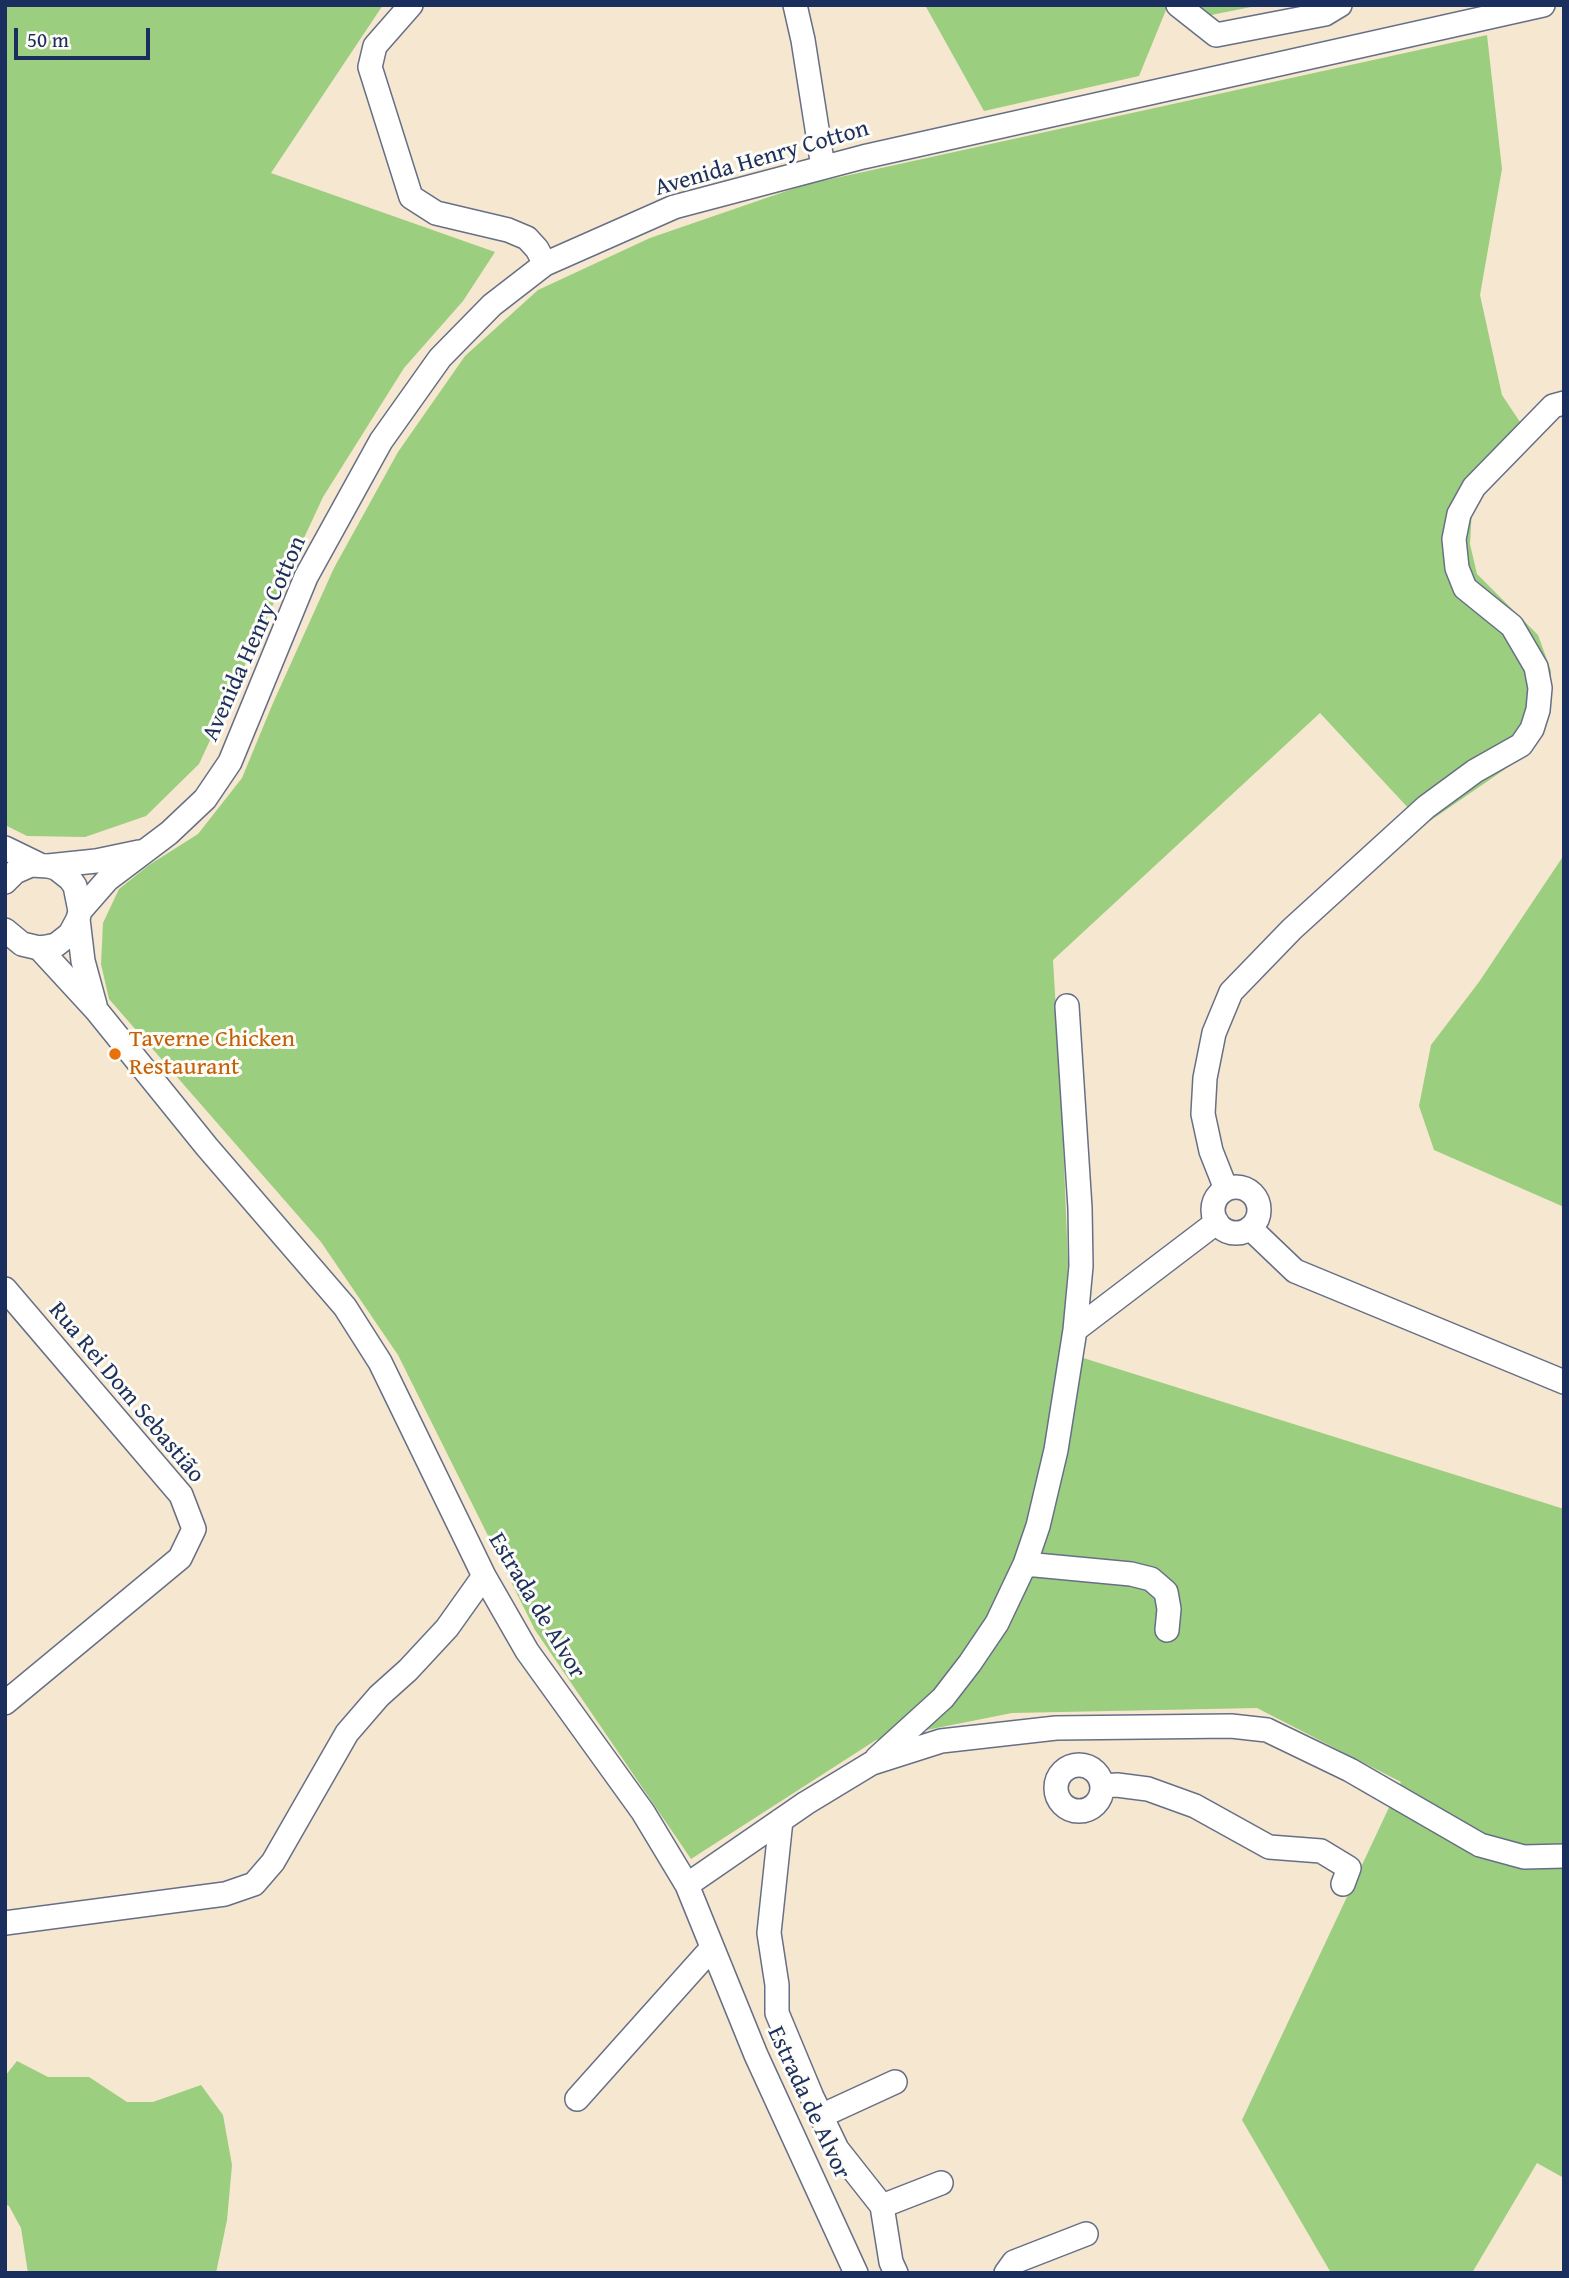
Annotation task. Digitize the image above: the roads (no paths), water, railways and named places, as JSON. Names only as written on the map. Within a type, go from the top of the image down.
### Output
[{"type":"street","points":[[411,5],[375,46],[370,67],[411,197],[436,213],[508,230],[527,238],[545,264]]},
{"type":"street","points":[[795,5],[823,167]]},
{"type":"street","points":[[1178,5],[1216,36],[1325,14],[1340,5]]},
{"type":"street","name":"Avenida Henry Cotton","points":[[79,915],[108,879],[169,833],[205,799],[230,762],[306,577],[388,431],[440,358],[492,305],[545,264],[674,207],[823,167],[1543,5]]},
{"type":"street","points":[[1226,1189],[1211,1151],[1203,1114],[1205,1078],[1214,1033],[1231,992],[1292,929],[1426,807],[1475,771],[1521,745],[1532,729],[1538,710],[1540,688],[1536,667],[1512,626],[1465,588],[1457,568],[1454,538],[1459,514],[1474,487],[1553,406],[1564,402]]},
{"type":"street","name":"Estrada de Alvor","points":[[5,848],[64,873],[75,886],[83,961],[97,1011]]},
{"type":"street","points":[[5,883],[22,868],[96,860],[142,851]]},
{"type":"street","name":"Estrada de Alvor","points":[[18,945],[56,945],[70,934],[79,915]]},
{"type":"street","name":"Estrada de Alvor","points":[[18,945],[97,1011],[207,1147],[345,1307],[380,1362],[484,1576],[527,1651],[643,1812],[687,1885],[756,2055],[856,2273]]},
{"type":"street","points":[[687,1885],[781,1820],[872,1763],[943,1698],[997,1623],[1025,1564],[1038,1526],[1056,1450],[1075,1330],[1081,1266],[1080,1208],[1067,1006]]},
{"type":"street","points":[[1245,1188],[1256,1198],[1259,1216],[1250,1228],[1242,1232],[1232,1233],[1216,1222],[1214,1203],[1226,1189],[1245,1188]]},
{"type":"street","points":[[1075,1330],[1216,1222]]},
{"type":"street","points":[[1250,1228],[1295,1271],[1564,1382]]},
{"type":"street","name":"Rua Rei Dom Sebastião","points":[[5,1289],[181,1495],[194,1529],[180,1558],[5,1703]]},
{"type":"street","points":[[1025,1564],[1130,1574],[1152,1579],[1166,1592],[1169,1609],[1167,1630]]},
{"type":"street","points":[[5,1923],[225,1894],[254,1884],[273,1862],[348,1733],[379,1696],[408,1670],[447,1628],[484,1576]]},
{"type":"street","points":[[872,1763],[941,1741],[1056,1728],[1231,1726],[1267,1730],[1350,1770],[1480,1845],[1524,1857],[1564,1856]]},
{"type":"street","points":[[1056,1728],[1075,1765]]},
{"type":"street","points":[[1075,1765],[1093,1769],[1102,1786],[1098,1800],[1092,1807],[1078,1811],[1065,1806],[1056,1794],[1057,1780],[1062,1771],[1075,1765]]},
{"type":"street","points":[[1102,1786],[1148,1789],[1195,1806],[1269,1847],[1321,1851],[1349,1868],[1343,1884]]},
{"type":"street","points":[[781,1820],[769,1933],[778,1985],[777,2013],[837,2149],[882,2206],[891,2262],[896,2273]]},
{"type":"street","points":[[577,2099],[712,1948]]},
{"type":"street","points":[[821,2116],[895,2081]]},
{"type":"street","points":[[882,2206],[941,2183]]},
{"type":"street","points":[[1006,2273],[1014,2262],[1086,2234]]},
{"type":"place","name":"Taverne Chicken Restaurant","points":[[115,1054]]}]
